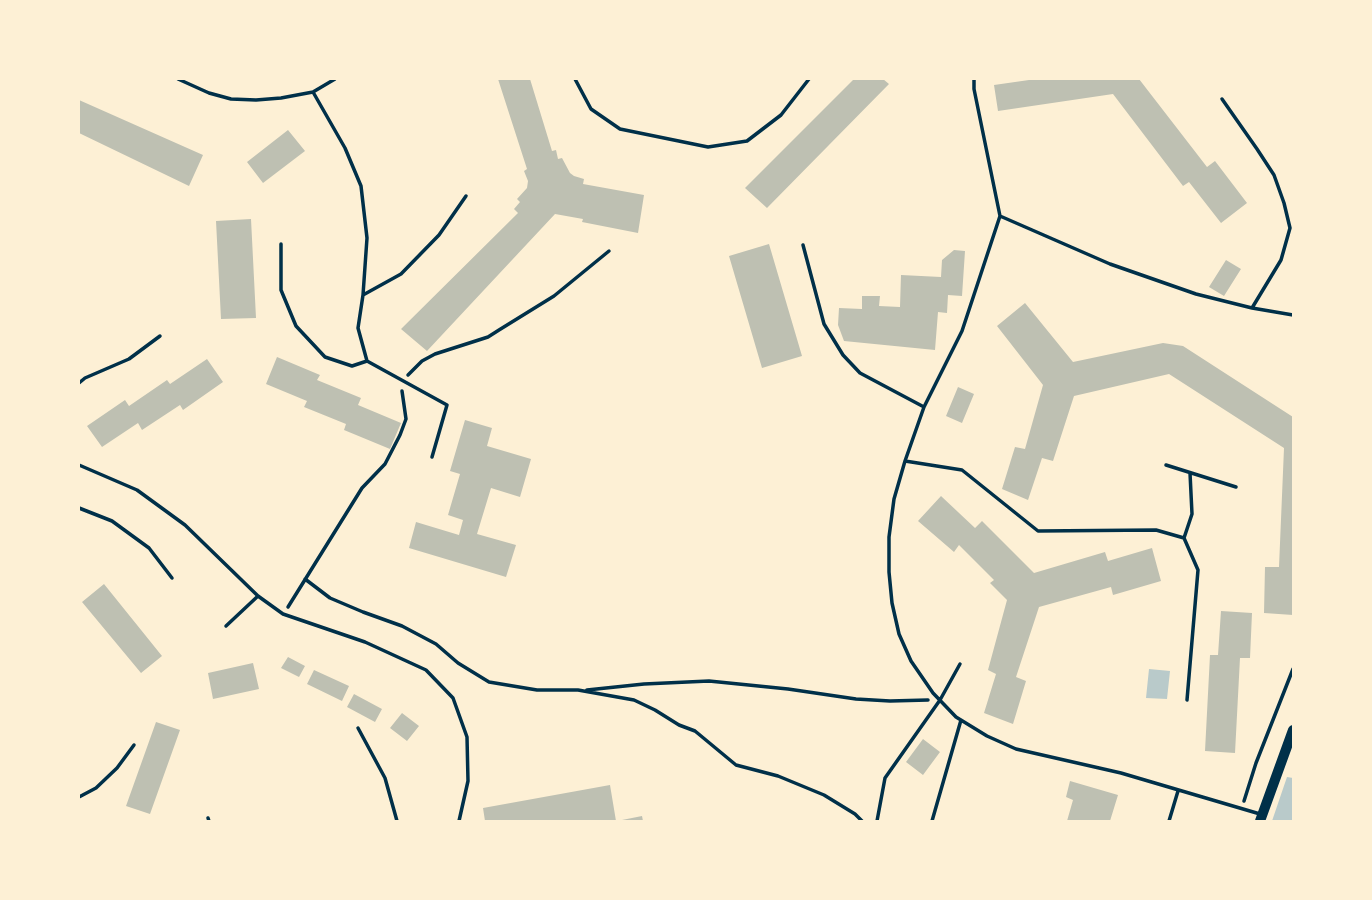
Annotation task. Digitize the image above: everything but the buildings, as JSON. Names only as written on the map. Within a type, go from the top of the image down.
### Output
[{"type":"street","points":[[1261,818],[1293,730]]},
{"type":"lane","points":[[178,79],[230,99],[281,98],[313,92],[335,79]]},
{"type":"lane","points":[[575,79],[591,109],[620,129],[708,147],[747,141],[781,115],[809,79]]},
{"type":"lane","points":[[974,79],[1000,216],[962,331],[924,407],[894,499],[889,537],[889,572],[891,603],[899,634],[911,661],[940,700],[961,720],[986,736],[1016,749],[1121,773],[1242,809],[1261,818]]},
{"type":"lane","points":[[313,92],[345,148],[361,187],[367,238],[358,328],[367,361],[447,405],[432,457]]},
{"type":"lane","points":[[1222,99],[1274,175],[1290,228],[1281,260],[1252,308]]},
{"type":"lane","points":[[363,295],[401,274],[439,235],[466,196]]},
{"type":"lane","points":[[1000,216],[1110,264],[1196,294],[1293,315]]},
{"type":"lane","points":[[281,244],[281,290],[296,326],[325,357],[352,366],[367,361]]},
{"type":"lane","points":[[803,245],[824,324],[844,355],[860,373],[924,407]]},
{"type":"lane","points":[[79,383],[129,359],[160,336]]},
{"type":"lane","points":[[905,461],[962,470],[1038,531],[1156,530],[1184,538]]},
{"type":"lane","points":[[79,465],[137,489],[185,525],[258,596],[283,614],[365,642],[426,670],[453,698],[467,737],[468,781],[459,821]]},
{"type":"lane","points":[[1166,465],[1236,487]]},
{"type":"lane","points":[[1187,699],[1198,570],[1184,538],[1192,514],[1190,473]]},
{"type":"lane","points":[[79,508],[112,521],[149,548],[172,578]]},
{"type":"lane","points":[[226,626],[258,596]]},
{"type":"lane","points":[[877,821],[885,778],[940,700],[960,664]]},
{"type":"lane","points":[[932,821],[961,720]]},
{"type":"lane","points":[[79,796],[96,788],[117,768],[134,745]]},
{"type":"lane","points":[[1169,821],[1178,791]]},
{"type":"path","points":[[283,614],[362,488],[385,464],[400,435],[406,419],[402,382],[422,361],[443,351],[488,337],[539,306],[609,251]]},
{"type":"path","points":[[306,579],[330,597],[402,626],[436,644],[458,663],[489,682],[537,690],[578,690],[709,681],[856,699],[940,700]]},
{"type":"path","points":[[1242,809],[1256,763],[1293,669]]},
{"type":"path","points":[[578,690],[634,699],[679,725],[695,731],[736,765],[778,776],[824,795],[862,821]]},
{"type":"path","points":[[358,728],[385,778],[397,821]]},
{"type":"shaded area","points":[[1149,669],[1170,671],[1167,699],[1146,698]]},
{"type":"shaded area","points":[[1287,777],[1293,778],[1293,821],[1272,821]]}]
